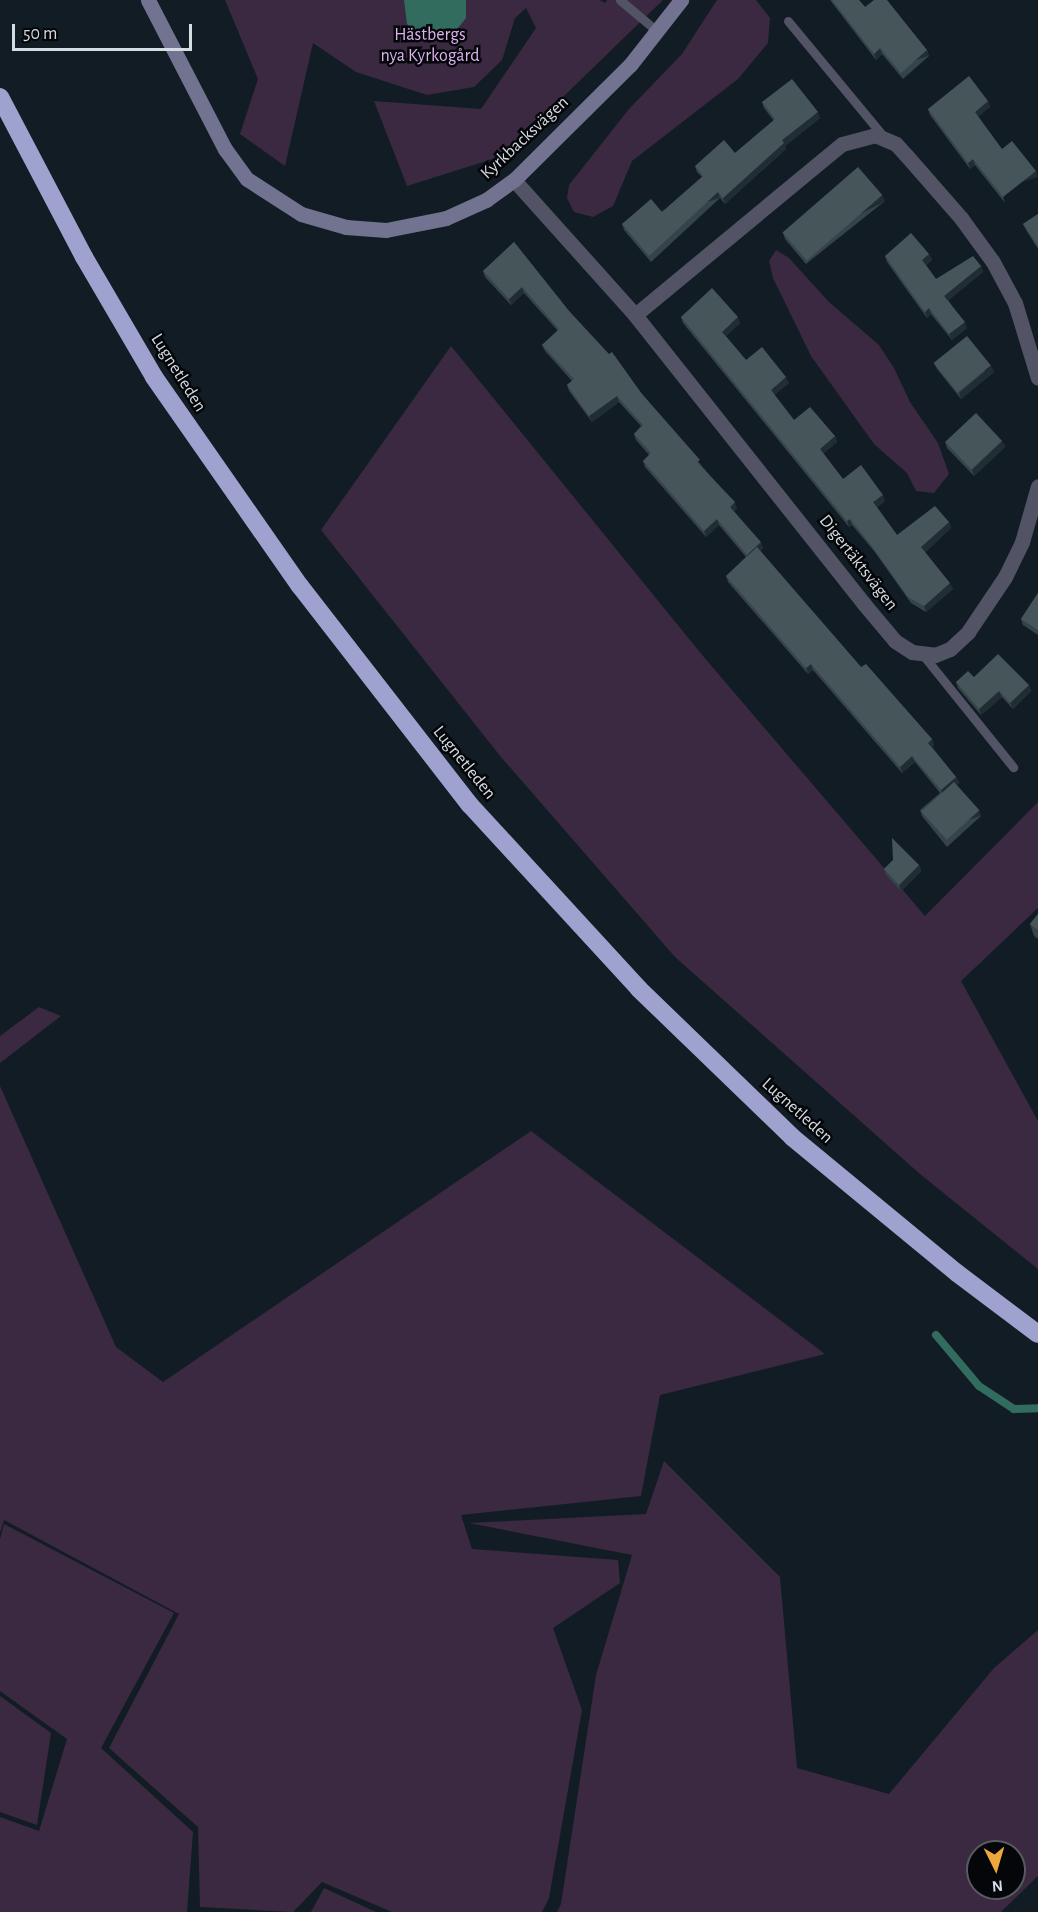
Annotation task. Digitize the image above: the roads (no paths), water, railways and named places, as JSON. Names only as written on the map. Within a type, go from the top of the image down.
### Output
[{"type":"highway","name":"Lugnetleden","points":[[0,97],[84,257],[154,377],[300,586],[470,805],[639,989],[792,1137],[957,1273],[1038,1334]]},
{"type":"street","name":"Kyrkbacksvägen","points":[[148,0],[236,167],[259,189],[293,210],[346,227],[406,228],[466,210],[514,180],[630,65],[681,0]]},
{"type":"street","points":[[634,315],[842,144],[870,135],[884,137],[896,144],[961,218],[993,262],[1015,303],[1038,378]]},
{"type":"street","name":"Digertäktsvägen","points":[[514,180],[634,315],[895,641],[923,655]]},
{"type":"street","points":[[923,655],[950,649],[968,632],[1005,577],[1022,542],[1038,486]]},
{"type":"lane","points":[[620,0],[657,31]]},
{"type":"lane","points":[[788,21],[884,137]]},
{"type":"lane","points":[[923,655],[1014,767]]},
{"type":"waterway","points":[[936,1335],[979,1386],[1014,1409],[1038,1408]]},
{"type":"park label","name":"Hästbergs nya Kyrkogård","points":[[430,46]]}]
